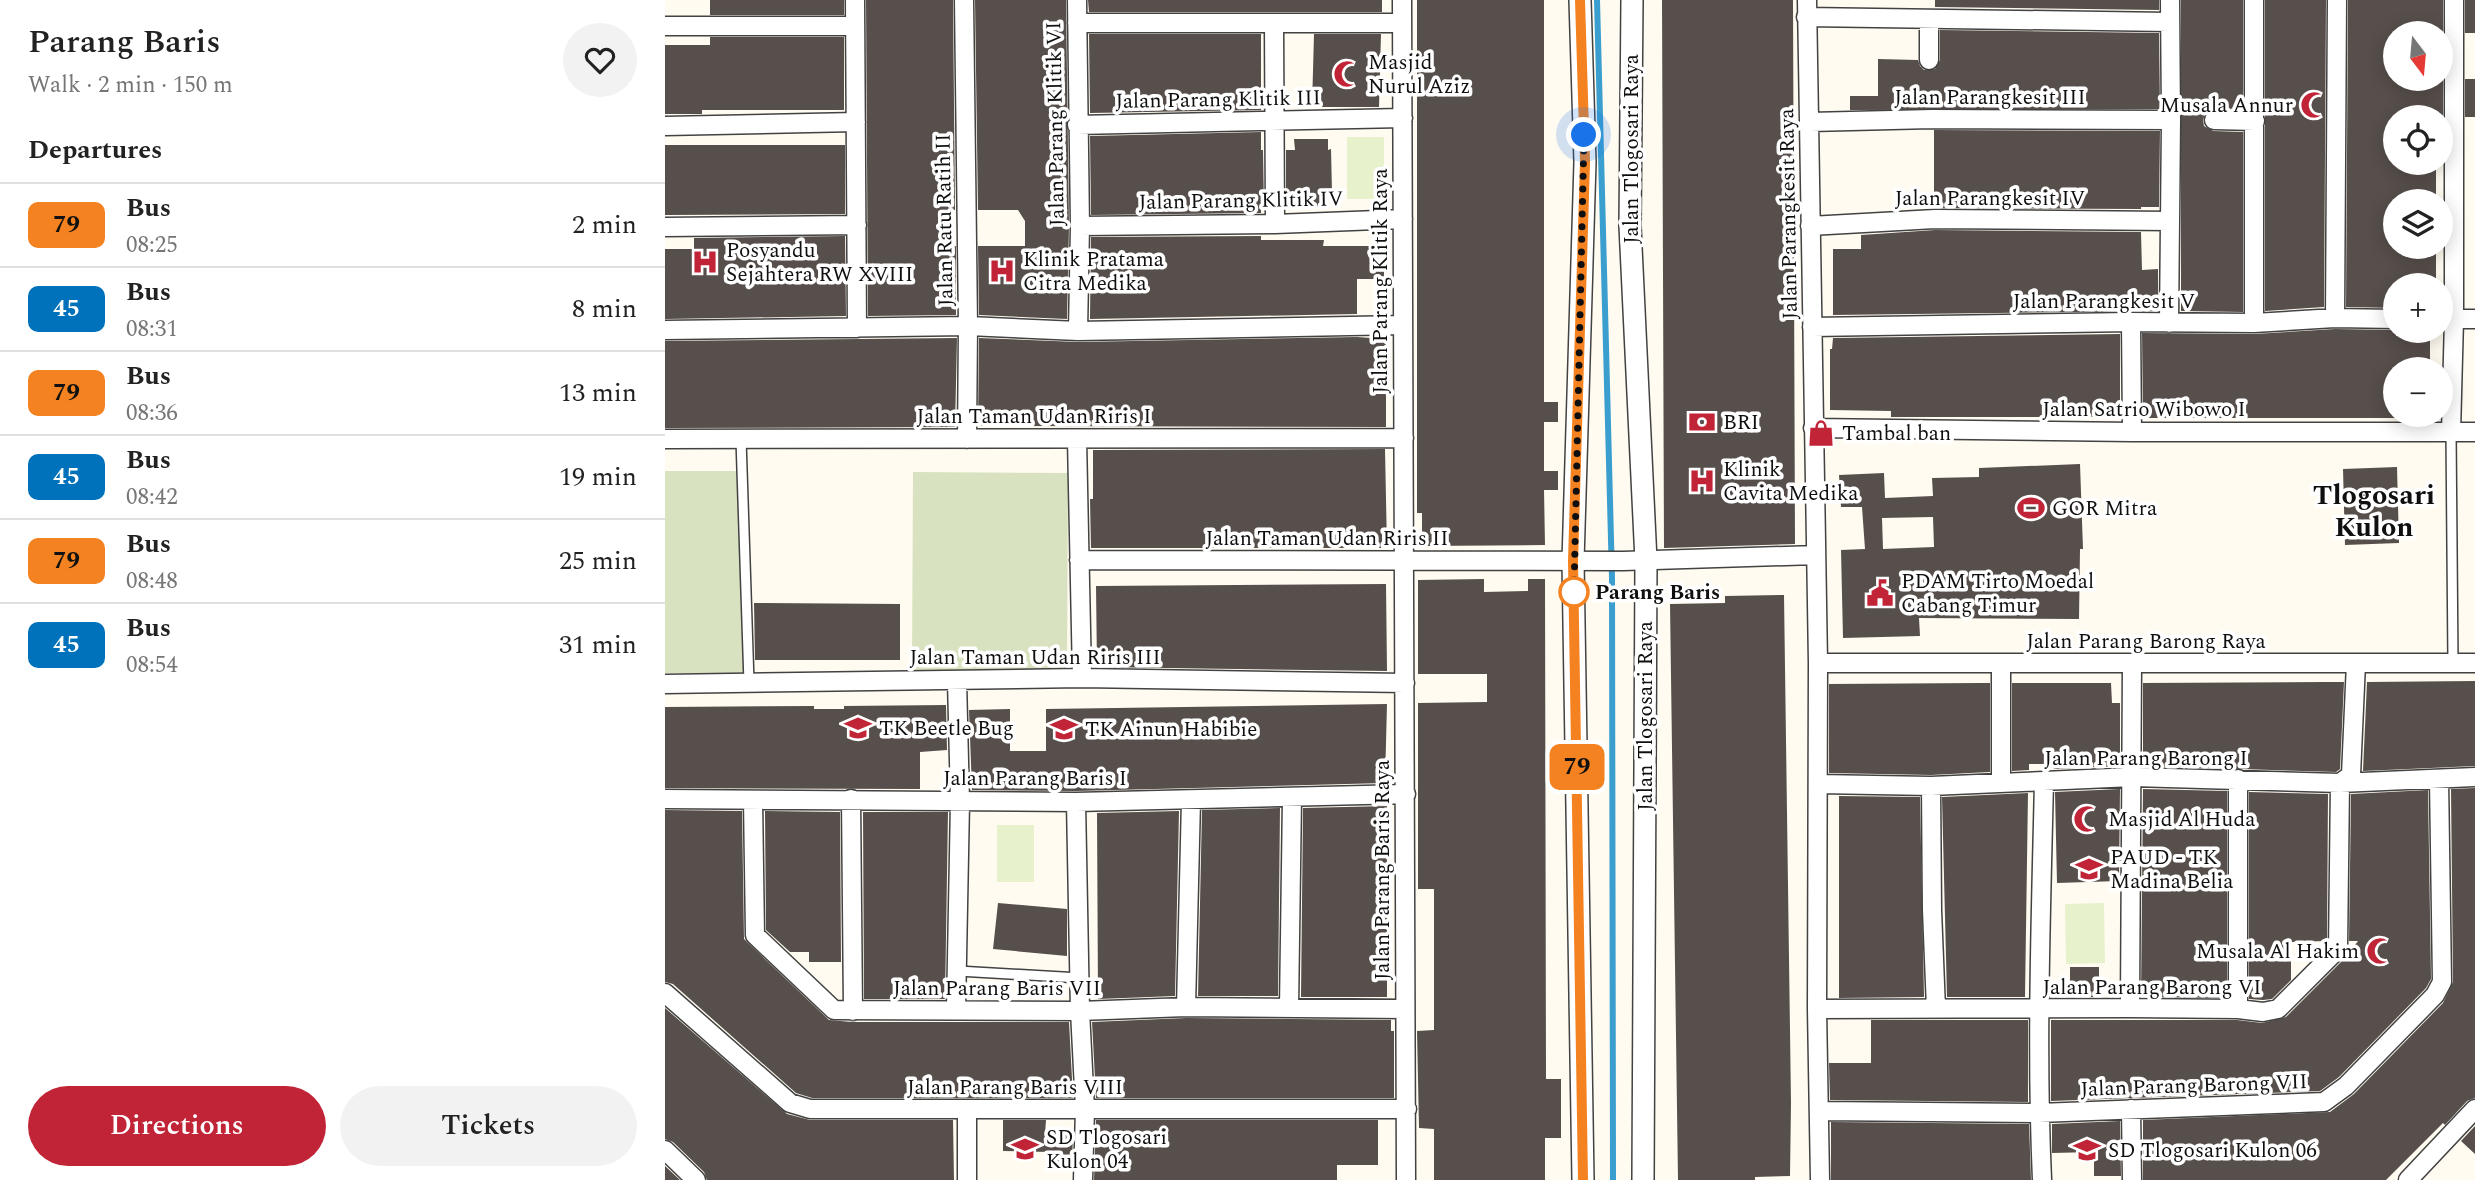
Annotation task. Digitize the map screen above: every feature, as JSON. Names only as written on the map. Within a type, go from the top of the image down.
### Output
[{"type":"street","points":[[855,0],[856,328]]},
{"type":"street","name":"Jalan Ratu Ratih II","points":[[964,0],[967,439]]},
{"type":"street","name":"Jalan Parang Klitik VI","points":[[1077,0],[1080,226],[1078,331]]},
{"type":"street","name":"Jalan Parang Klitik Raya","points":[[1402,0],[1404,561]]},
{"type":"street","points":[[1580,0],[1585,162],[1579,561],[1583,1180]]},
{"type":"street","name":"Jalan Tlogosari Raya","points":[[1632,0],[1630,226],[1646,561],[1643,1180]]},
{"type":"street","points":[[2169,323],[2170,0]]},
{"type":"street","points":[[2254,0],[2254,323]]},
{"type":"street","points":[[2335,318],[2337,0]]},
{"type":"street","points":[[2449,273],[2454,0]]},
{"type":"street","points":[[1806,9],[1929,20],[2170,22]]},
{"type":"street","name":"Jalan Parangkesit Raya","points":[[1806,9],[1813,428]]},
{"type":"street","points":[[1929,20],[1929,60]]},
{"type":"street","points":[[1076,23],[1402,23]]},
{"type":"street","points":[[1274,23],[1275,224]]},
{"type":"street","points":[[665,26],[853,26]]},
{"type":"street","name":"Jalan Parang Klitik III","points":[[1077,125],[1403,118]]},
{"type":"street","name":"Jalan Parangkesit III","points":[[1809,122],[1932,119],[2171,120]]},
{"type":"street","points":[[2214,120],[2255,121]]},
{"type":"street","points":[[665,126],[856,122]]},
{"type":"street","name":"Jalan Parang Klitik IV","points":[[1080,226],[1275,224],[1403,219]]},
{"type":"street","name":"Jalan Parangkesit IV","points":[[1810,226],[1935,219],[2170,221]]},
{"type":"street","points":[[665,227],[857,225]]},
{"type":"street","name":"Jalan Parangkesit V","points":[[1812,327],[2131,321],[2254,323],[2335,318],[2383,319]]},
{"type":"street","points":[[2453,319],[2475,319]]},
{"type":"street","points":[[2131,321],[2132,432]]},
{"type":"street","points":[[665,330],[968,326],[1078,331],[1403,325]]},
{"type":"street","points":[[2449,343],[2451,432]]},
{"type":"street","points":[[1813,428],[1818,663],[1817,1009],[1820,1180]]},
{"type":"street","name":"Jalan Satrio Wibowo I","points":[[1813,428],[2475,432]]},
{"type":"street","name":"Jalan Taman Udan Riris I","points":[[665,439],[1403,438]]},
{"type":"street","points":[[1077,439],[1082,678]]},
{"type":"street","name":"Jalan Taman Udan Riris II","points":[[1079,560],[1646,561],[1816,555]]},
{"type":"street","name":"Jalan Parang Baris Raya","points":[[1404,561],[1406,1180]]},
{"type":"street","name":"Jalan Parang Barong Raya","points":[[1818,663],[2475,663]]},
{"type":"street","points":[[2130,1008],[2132,663]]},
{"type":"street","points":[[2340,783],[2351,775],[2356,663]]},
{"type":"street","points":[[2001,665],[2001,782]]},
{"type":"street","name":"Jalan Taman Udan Riris III","points":[[665,684],[1082,678],[1405,683]]},
{"type":"street","points":[[957,680],[960,802],[957,1010]]},
{"type":"street","name":"Jalan Parang Barong I","points":[[1818,784],[1931,786],[2133,777],[2340,783],[2475,778]]},
{"type":"street","points":[[2238,779],[2238,1009]]},
{"type":"street","name":"Jalan Parang Barong VII","points":[[1819,1111],[2039,1113],[2324,1102],[2346,1086],[2435,996],[2442,982],[2439,779]]},
{"type":"street","points":[[2042,1180],[2038,1010],[2044,781]]},
{"type":"street","name":"Jalan Parang Barong VI","points":[[1817,1009],[2130,1008],[2238,1009],[2263,1012],[2277,1009],[2338,949],[2340,783]]},
{"type":"street","points":[[1931,786],[1936,1009]]},
{"type":"street","name":"Jalan Parang Baris I","points":[[665,799],[1076,802],[1406,794]]},
{"type":"street","points":[[1289,1008],[1292,797]]},
{"type":"street","points":[[851,799],[853,1012]]},
{"type":"street","name":"Jalan Parang Baris VII","points":[[753,800],[755,935],[834,1010],[1080,1012],[1187,1007],[1405,1009]]},
{"type":"street","points":[[1187,1007],[1191,800]]},
{"type":"street","points":[[1076,802],[1080,1012],[1085,1110],[1083,1180]]},
{"type":"street","name":"Jalan Parang Baris VIII","points":[[665,993],[790,1104],[810,1109],[1407,1109]]},
{"type":"street","points":[[2408,1180],[2475,1109]]},
{"type":"street","points":[[2131,1110],[2132,1180]]},
{"type":"street","points":[[967,1111],[967,1180]]},
{"type":"street","points":[[665,1150],[696,1180]]},
{"type":"lane","points":[[2451,432],[2453,663]]},
{"type":"lane","points":[[741,439],[749,683]]},
{"type":"lane","points":[[958,971],[1080,978]]},
{"type":"green space","points":[[1347,137],[1384,137],[1384,199],[1347,199]]},
{"type":"green space","points":[[665,471],[744,471],[743,673],[665,673]]},
{"type":"green space","points":[[913,472],[1068,473],[1067,670],[912,670]]},
{"type":"green space","points":[[997,825],[1034,825],[1034,882],[997,882]]},
{"type":"green space","points":[[2104,903],[2105,963],[2066,964],[2065,904]]},
{"type":"building","points":[[710,0],[844,0],[844,15],[710,15]]},
{"type":"building","points":[[866,0],[953,0],[955,210],[951,210],[951,247],[956,246],[956,315],[868,316]]},
{"type":"building","points":[[975,0],[1066,0],[1069,226],[1067,319],[979,315],[978,246],[1025,246],[1025,221],[1018,210],[978,210]]},
{"type":"building","points":[[1088,0],[1382,0],[1382,12],[1089,12]]},
{"type":"building","points":[[1417,0],[1544,0],[1544,402],[1558,402],[1558,422],[1544,422],[1544,471],[1558,471],[1558,490],[1544,490],[1545,545],[1422,546],[1422,513],[1417,513]]},
{"type":"building","points":[[1662,0],[1793,0],[1795,544],[1664,548]]},
{"type":"building","points":[[1935,0],[2159,0],[2159,10],[1935,7]]},
{"type":"building","points":[[2181,0],[2243,0],[2243,109],[2209,110],[2203,120],[2204,126],[2213,131],[2243,132],[2243,312],[2181,311]]},
{"type":"building","points":[[2265,0],[2326,0],[2324,307],[2265,311]]},
{"type":"building","points":[[2348,0],[2443,0],[2443,21],[2383,21],[2383,91],[2443,91],[2443,105],[2383,105],[2383,175],[2436,175],[2436,189],[2383,189],[2383,259],[2436,259],[2436,273],[2383,273],[2383,308],[2346,307]]},
{"type":"building","points":[[2465,0],[2475,0],[2475,33],[2465,33]]},
{"type":"building","points":[[1940,30],[2159,33],[2160,109],[1850,110],[1850,96],[1878,96],[1878,59],[1918,60],[1924,70],[1935,69],[1940,60]]},
{"type":"building","points":[[1089,34],[1261,34],[1261,110],[1090,113]]},
{"type":"building","name":"Masjid Nurul Aziz","points":[[1314,34],[1381,34],[1379,107],[1312,107]]},
{"type":"building","points":[[710,37],[844,37],[844,110],[702,110],[702,114],[665,114],[665,45],[710,45]]},
{"type":"building","points":[[2465,79],[2475,79],[2475,117],[2465,117]]},
{"type":"building","points":[[1934,130],[2160,131],[2159,207],[1934,208]]},
{"type":"building","points":[[1261,132],[1264,207],[1261,207],[1261,213],[1091,215],[1090,136]]},
{"type":"building","points":[[1294,139],[1328,139],[1328,150],[1331,149],[1332,192],[1325,192],[1325,206],[1286,207],[1286,150],[1295,150]]},
{"type":"building","points":[[665,145],[845,145],[845,214],[665,215]]},
{"type":"building","points":[[1935,230],[2141,232],[2142,270],[2158,269],[2158,311],[1833,315],[1833,249],[1861,249],[1861,235]]},
{"type":"building","points":[[845,236],[846,316],[665,319],[665,249],[694,249],[694,238]]},
{"type":"building","points":[[1261,236],[1261,240],[1324,240],[1323,246],[1373,246],[1373,260],[1384,260],[1384,279],[1357,279],[1357,314],[1090,319],[1091,237]]},
{"type":"building","points":[[2335,329],[2383,330],[2383,343],[2430,343],[2430,357],[2383,357],[2383,418],[2143,418],[2142,333],[2254,334]]},
{"type":"building","points":[[2120,334],[2120,417],[1891,417],[1891,411],[1830,410],[1830,349],[1833,338]]},
{"type":"building","points":[[1357,337],[1386,339],[1386,427],[978,426],[979,338],[1078,342]]},
{"type":"building","points":[[957,338],[955,427],[665,428],[665,341]]},
{"type":"building","points":[[1385,449],[1387,548],[1091,548],[1093,450]]},
{"type":"building","points":[[2080,464],[2083,549],[2080,549],[2079,619],[1919,618],[1920,636],[1843,638],[1841,550],[1865,549],[1862,507],[1841,507],[1839,475],[1884,473],[1885,498],[1933,496],[1932,478],[1979,477],[1979,468]],"holes":[[[1933,517],[1934,547],[1883,549],[1882,518]]]},
{"type":"building","points":[[2397,467],[2399,543],[2345,545],[2343,469]]},
{"type":"building","points":[[1484,579],[1484,592],[1528,591],[1528,579],[1545,579],[1546,1079],[1561,1079],[1561,1138],[1545,1138],[1545,1180],[1434,1180],[1434,1129],[1419,1128],[1417,1031],[1434,1030],[1434,889],[1418,889],[1418,703],[1487,702],[1487,674],[1418,674],[1418,580]]},
{"type":"building","points":[[1386,584],[1387,671],[1097,667],[1096,586]]},
{"type":"building","points":[[1784,595],[1790,1176],[1755,1177],[1755,1180],[1678,1180],[1670,604],[1725,603],[1725,596]]},
{"type":"building","points":[[754,603],[900,604],[900,660],[755,660]]},
{"type":"building","points":[[2475,681],[2475,766],[2363,771],[2367,682]]},
{"type":"building","points":[[2344,682],[2340,769],[2336,772],[2143,766],[2143,683]]},
{"type":"building","points":[[1990,683],[1990,772],[1931,775],[1829,773],[1829,684]]},
{"type":"building","points":[[2012,683],[2111,683],[2112,703],[2120,703],[2120,766],[2054,769],[2054,764],[2029,764],[2029,770],[2012,771]]},
{"type":"building","points":[[1387,704],[1385,783],[1076,791],[972,790],[969,710],[1010,709],[1010,751],[1046,751],[1046,709]]},
{"type":"building","points":[[946,705],[947,750],[920,752],[920,789],[665,788],[665,707],[814,706],[814,709],[844,709],[844,706]]},
{"type":"building","points":[[2475,788],[2475,1098],[2467,1101],[2445,1125],[2443,1123],[2386,1180],[2143,1180],[2143,1120],[2330,1112],[2354,1094],[2443,1003],[2453,982],[2451,789]]},
{"type":"building","points":[[2120,789],[2119,881],[2057,883],[2055,792]]},
{"type":"building","points":[[2143,789],[2227,791],[2227,998],[2141,997]]},
{"type":"building","points":[[2428,790],[2431,979],[2426,988],[2339,1077],[2320,1091],[2051,1101],[2051,1020],[2237,1020],[2262,1023],[2286,1017],[2346,957],[2358,941],[2349,941],[2351,794]]},
{"type":"building","points":[[2249,792],[2328,794],[2327,941],[2291,942],[2291,980],[2272,999],[2263,1000],[2249,999]]},
{"type":"building","points":[[2028,793],[2025,997],[1947,997],[1942,797]]},
{"type":"building","points":[[1839,796],[1920,797],[1924,997],[1839,998]]},
{"type":"building","points":[[1387,806],[1387,997],[1301,997],[1303,808]]},
{"type":"building","points":[[1280,808],[1278,996],[1198,996],[1202,810]]},
{"type":"building","points":[[665,810],[742,811],[744,939],[829,1020],[1069,1022],[1073,1098],[812,1098],[796,1093],[673,984],[665,982]]},
{"type":"building","points":[[765,811],[840,812],[841,962],[809,962],[809,952],[790,952],[766,930]]},
{"type":"building","points":[[1179,811],[1175,996],[1098,999],[1097,813]]},
{"type":"building","points":[[863,812],[948,812],[945,999],[864,999]]},
{"type":"building","points":[[998,903],[1067,909],[1067,956],[993,949]]},
{"type":"building","points":[[2070,967],[2099,967],[2099,997],[2070,997]]},
{"type":"building","points":[[665,1008],[787,1114],[810,1120],[953,1120],[954,1180],[707,1180],[704,1172],[673,1142],[665,1139]]},
{"type":"building","points":[[1186,1018],[1391,1020],[1391,1031],[1394,1031],[1394,1098],[1096,1098],[1092,1022]]},
{"type":"building","points":[[1871,1020],[2028,1020],[2028,1102],[1830,1100],[1829,1063],[1871,1063]]},
{"type":"building","points":[[1003,1120],[1046,1120],[1045,1134],[1073,1134],[1072,1165],[1050,1165],[1050,1152],[1003,1151]]},
{"type":"building","points":[[1096,1120],[1378,1120],[1378,1165],[1337,1165],[1337,1180],[1094,1180]]},
{"type":"building","points":[[2120,1121],[2121,1176],[2094,1176],[2094,1152],[2052,1153],[2052,1124]]},
{"type":"building","points":[[1831,1122],[2029,1124],[2031,1180],[1831,1180]]},
{"type":"building","points":[[2475,1126],[2475,1154],[2461,1141]]},
{"type":"building","points":[[665,1166],[680,1180],[665,1180]]},
{"type":"waterway","points":[[1597,0],[1612,578],[1613,1180]]},
{"type":"bus line","name":"79","points":[[1580,0],[1585,162],[1573,561],[1583,1180]]},
{"type":"place","name":"Masjid Nurul Aziz","points":[[1347,74]]},
{"type":"place","name":"Musala Annur","points":[[2314,105]]},
{"type":"place","name":"Posyandu Sejahtera RW XVIII","points":[[705,262]]},
{"type":"place","name":"Klinik Pratama Citra Medika","points":[[1002,271]]},
{"type":"place","name":"BRI","points":[[1702,422]]},
{"type":"place","name":"Tambal ban","points":[[1821,433]]},
{"type":"place","name":"Klinik Cavita Medika","points":[[1702,481]]},
{"type":"place","name":"GOR Mitra","points":[[2031,508]]},
{"type":"place","name":"Parang Baris","points":[[1574,592]]},
{"type":"place","name":"PDAM Tirto Moedal Cabang Timur","points":[[1880,593]]},
{"type":"place","name":"TK Beetle Bug","points":[[858,728]]},
{"type":"place","name":"TK Ainun Habibie","points":[[1064,729]]},
{"type":"place","name":"Masjid Al Huda","points":[[2087,819]]},
{"type":"place","name":"PAUD - TK Madina Belia","points":[[2089,869]]},
{"type":"place","name":"Musala Al Hakim","points":[[2380,951]]},
{"type":"place","name":"SD Tlogosari Kulon 04","points":[[1025,1149]]},
{"type":"place","name":"SD Tlogosari Kulon 06","points":[[2087,1150]]},
{"type":"district","name":"Tlogosari Kulon","points":[[2374,510]]},
{"type":"route","points":[[1574,592],[1584,135]]}]
